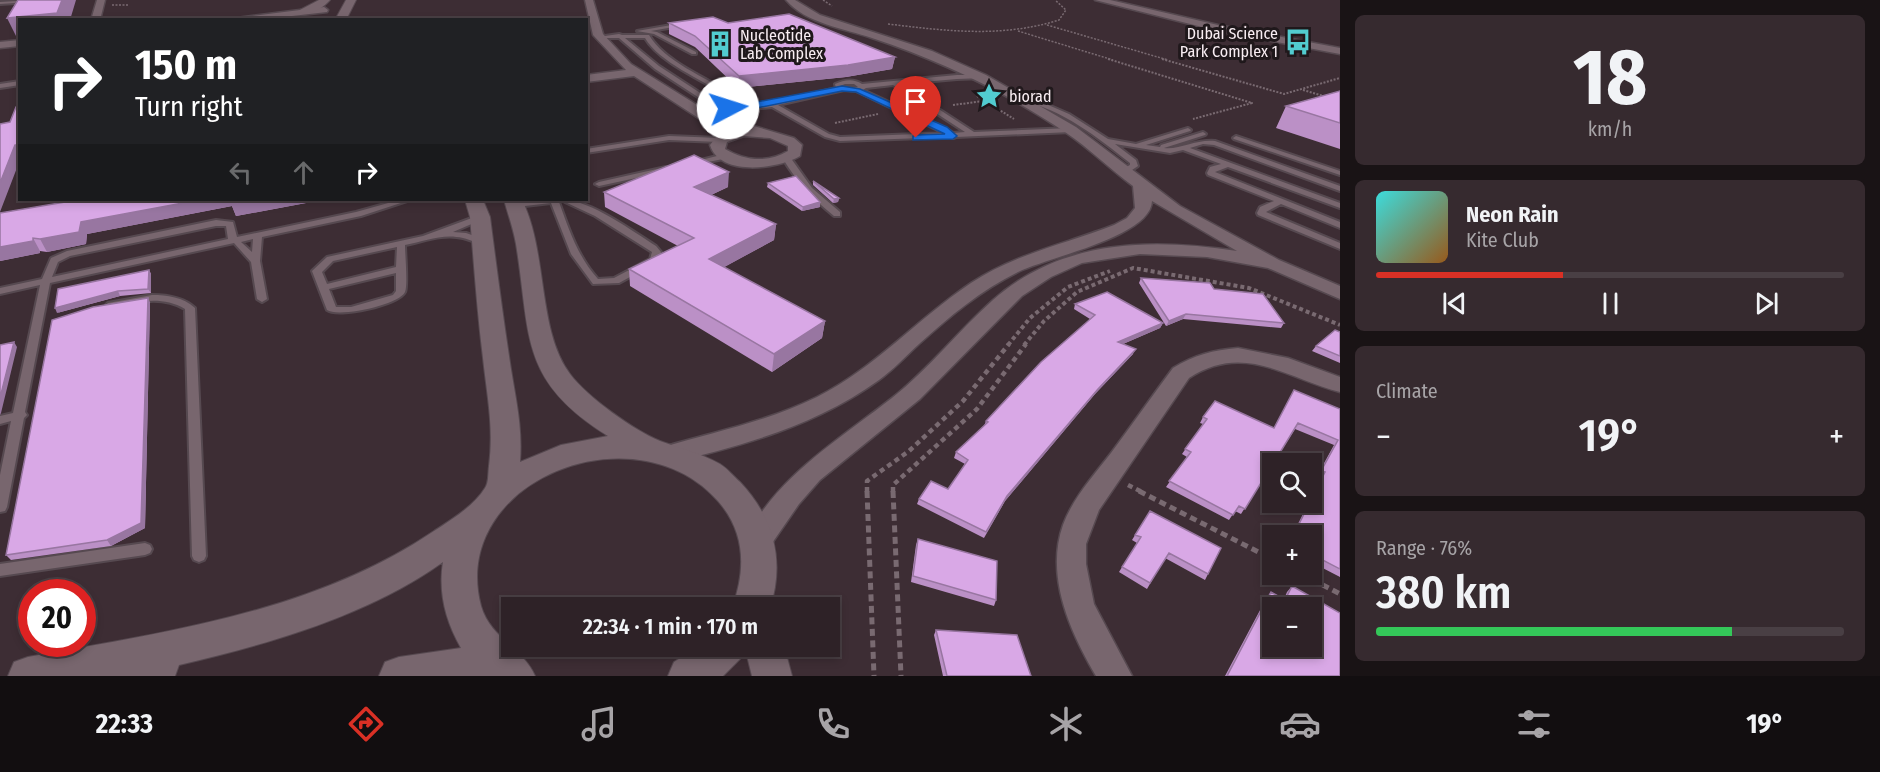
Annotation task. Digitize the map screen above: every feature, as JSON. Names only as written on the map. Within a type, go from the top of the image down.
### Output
[{"type":"street","points":[[98,17],[101,0]]},
{"type":"street","points":[[255,18],[306,7],[316,0]]},
{"type":"street","points":[[323,10],[333,0]]},
{"type":"street","points":[[589,0],[598,34],[632,69],[705,116],[757,132],[781,136],[795,146],[795,153],[787,159],[748,163],[725,156],[719,151],[717,145],[721,139],[737,133],[757,132]]},
{"type":"street","points":[[790,0],[797,7],[817,17],[888,39],[982,77],[1071,130],[1140,185],[1201,225],[1273,264],[1340,293]]},
{"type":"street","points":[[1099,0],[1218,28],[1338,50]]},
{"type":"street","points":[[255,18],[302,15],[319,6],[323,10],[345,9]]},
{"type":"street","points":[[0,47],[18,45]]},
{"type":"street","points":[[588,77],[632,69]]},
{"type":"street","points":[[705,116],[721,139]]},
{"type":"street","points":[[28,676],[160,663],[349,597],[396,574],[442,547],[475,521],[502,489],[535,466],[573,452],[614,446],[661,452],[761,430],[836,397],[885,364],[962,297],[992,277],[1058,248],[1122,228],[1140,216],[1145,201],[1140,185]]},
{"type":"street","points":[[515,202],[528,251],[544,349],[563,385],[600,420],[661,452],[709,472],[740,502],[758,541],[761,565],[757,597]]},
{"type":"street","points":[[477,208],[496,359],[504,397],[507,440],[502,489]]},
{"type":"street","points":[[758,541],[783,504],[812,473],[914,392],[1016,291],[1045,273],[1078,259],[1115,248],[1149,246],[1188,248],[1273,264]]},
{"type":"street","points":[[1115,676],[1101,655],[1078,604],[1071,561],[1077,526],[1109,475],[1181,373],[1194,362],[1215,356],[1242,356],[1273,361],[1340,385]]},
{"type":"street","points":[[475,521],[463,548],[458,577],[461,607],[473,636],[505,669]]},
{"type":"street","points":[[688,676],[716,657]]},
{"type":"street","points":[[767,657],[772,676]]},
{"type":"street","points":[[399,676],[505,669]]},
{"type":"lane","points":[[0,3],[15,2]]},
{"type":"lane","points":[[598,34],[642,31],[684,24]]},
{"type":"lane","points":[[642,31],[655,33],[694,53]]},
{"type":"lane","points":[[598,34],[647,36],[648,42],[673,62],[701,75],[729,94],[725,100]]},
{"type":"lane","points":[[619,35],[653,66],[715,103],[735,109],[753,107],[842,89],[837,85],[844,82],[944,129],[953,136]]},
{"type":"lane","points":[[929,79],[967,70]]},
{"type":"lane","points":[[860,88],[929,79],[982,77]]},
{"type":"lane","points":[[0,86],[18,83]]},
{"type":"lane","points":[[894,83],[975,135]]},
{"type":"lane","points":[[1022,99],[1049,106],[1107,141],[1133,162],[1134,166],[1123,172]]},
{"type":"lane","points":[[715,103],[725,100],[753,107]]},
{"type":"lane","points":[[770,103],[814,128],[840,139],[1071,130]]},
{"type":"lane","points":[[1136,146],[1188,130]]},
{"type":"lane","points":[[1154,149],[1203,134]]},
{"type":"lane","points":[[1236,138],[1340,173]]},
{"type":"lane","points":[[588,152],[658,139],[721,139]]},
{"type":"lane","points":[[1107,141],[1170,151],[1203,142],[1215,143],[1340,189]]},
{"type":"lane","points":[[1185,147],[1340,206]]},
{"type":"lane","points":[[599,184],[725,156]]},
{"type":"lane","points":[[787,159],[796,176],[813,195],[837,214]]},
{"type":"lane","points":[[1228,164],[1213,169],[1210,173],[1340,225]]},
{"type":"lane","points":[[0,291],[258,236],[383,208],[403,201]]},
{"type":"lane","points":[[515,202],[534,201]]},
{"type":"lane","points":[[554,201],[574,253],[583,269],[596,282],[616,281],[654,261],[657,252],[653,248],[598,214],[570,201]]},
{"type":"lane","points":[[1279,202],[1263,209],[1261,213],[1340,246]]},
{"type":"lane","points":[[436,235],[477,208]]},
{"type":"lane","points":[[0,507],[44,322],[46,281],[54,260],[67,254],[216,223],[230,224],[234,241],[255,261]]},
{"type":"lane","points":[[401,242],[401,291],[396,297],[351,310],[332,310],[317,271],[323,262],[401,242],[436,235],[463,235],[483,242]]},
{"type":"lane","points":[[258,236],[255,261],[262,299]]},
{"type":"lane","points":[[323,288],[400,269]]},
{"type":"lane","points":[[94,310],[141,299],[163,297],[180,301],[190,308],[199,555]]},
{"type":"lane","points":[[0,420],[21,415]]},
{"type":"lane","points":[[0,570],[145,549]]},
{"type":"path","points":[[823,0],[834,7]]},
{"type":"path","points":[[885,23],[933,30],[1018,31],[1059,20],[1066,10],[1055,0]]},
{"type":"path","points":[[1047,25],[1284,94],[1340,78]]},
{"type":"path","points":[[1018,31],[1252,103],[1188,120]]},
{"type":"path","points":[[948,78],[1034,132]]},
{"type":"path","points":[[1301,89],[1329,97]]},
{"type":"path","points":[[814,128],[899,109]]},
{"type":"path","points":[[874,676],[867,481],[909,451],[963,401],[1030,318],[1068,287],[1137,261]]},
{"type":"path","points":[[901,676],[893,485],[977,409],[1044,321],[1077,292],[1133,268],[1249,288],[1340,325]]},
{"type":"path","points":[[1109,475],[1262,554]]},
{"type":"path","points":[[1322,585],[1340,594]]},
{"type":"building","points":[[18,0],[62,0],[57,13],[7,18]]},
{"type":"building","points":[[789,14],[895,57],[848,65],[739,76],[695,36],[669,23],[713,17],[728,23]]},
{"type":"building","points":[[1340,91],[1340,123],[1286,106]]},
{"type":"building","points":[[18,107],[18,145],[15,145],[0,183],[0,124],[10,122]]},
{"type":"building","points":[[694,155],[729,172],[694,187],[776,224],[709,259],[825,321],[774,354],[629,269],[694,238],[604,192]]},
{"type":"building","points":[[796,176],[820,202],[803,207],[768,183]]},
{"type":"building","points":[[813,181],[839,198],[834,199]]},
{"type":"building","points":[[71,201],[194,201],[81,222],[79,232],[40,239],[33,238],[33,241],[0,247],[0,213]]},
{"type":"building","points":[[232,201],[252,201],[232,204]]},
{"type":"building","points":[[149,270],[148,289],[118,291],[55,308],[58,289]]},
{"type":"building","points":[[1141,278],[1210,283],[1214,289],[1263,294],[1284,323],[1186,314],[1169,321]]},
{"type":"building","points":[[1107,292],[1163,323],[1118,342],[1136,349],[1098,389],[1007,496],[986,532],[919,499],[931,481],[948,489],[968,460],[956,452],[988,422],[986,421],[1041,362],[1095,315],[1075,304]]},
{"type":"building","points":[[148,298],[141,523],[107,540],[6,555],[52,320],[93,307]]},
{"type":"building","points":[[1335,330],[1340,332],[1340,356],[1316,346]]},
{"type":"building","points":[[14,342],[0,398],[0,345]]},
{"type":"building","points":[[1294,390],[1340,409],[1340,569],[1322,560],[1322,525],[1298,525],[1304,513],[1322,513],[1322,478],[1325,472],[1322,469],[1338,440],[1298,423],[1280,453],[1262,453],[1262,481],[1245,509],[1239,506],[1233,515],[1169,481],[1191,452],[1185,449],[1207,419],[1203,417],[1215,401],[1274,428]]},
{"type":"building","points":[[1150,511],[1221,548],[1208,574],[1169,553],[1150,583],[1122,567],[1141,537],[1135,535]]},
{"type":"building","points":[[918,539],[997,561],[996,600],[913,576]]},
{"type":"building","points":[[1292,586],[1312,597],[1286,597]]},
{"type":"building","points":[[1271,592],[1280,597],[1268,597]]},
{"type":"building","points":[[1322,603],[1340,613],[1340,676],[1227,676],[1262,609],[1262,657],[1322,657]]},
{"type":"building","points":[[936,630],[1017,635],[1031,676],[947,676]]},
{"type":"place","name":"Dubai Science Park Complex 1","points":[[1298,42]]},
{"type":"place","name":"Nucleotide Lab Complex","points":[[720,44]]},
{"type":"place","name":"biorad","points":[[989,96]]},
{"type":"route","points":[[728,108],[747,108],[842,89],[858,90],[944,129],[953,136],[916,138]]}]
